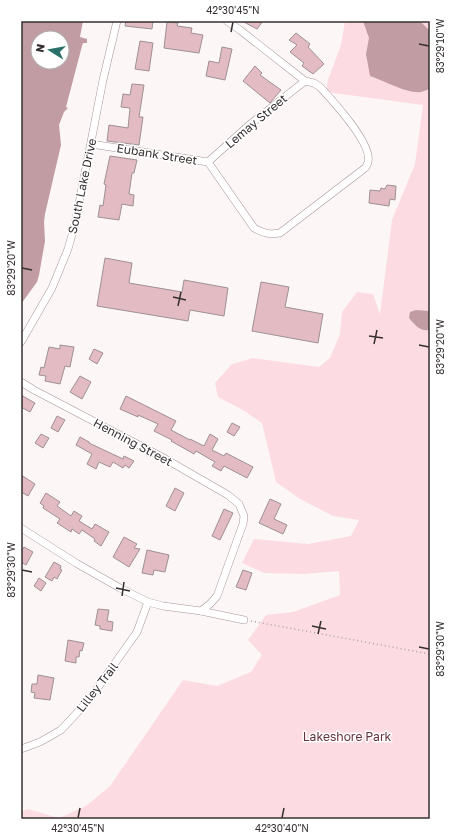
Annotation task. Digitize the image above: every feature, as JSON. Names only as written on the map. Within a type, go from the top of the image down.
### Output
[{"type":"street","name":"South Lake Drive","points":[[21,342],[52,288],[68,249],[75,224],[103,80],[117,21]]},
{"type":"street","points":[[227,21],[305,81]]},
{"type":"street","name":"Eubank Street","points":[[91,144],[208,162],[254,228],[263,233],[272,235],[280,233],[360,173],[368,162],[368,156],[364,143],[352,126],[320,87],[314,83],[305,81]]},
{"type":"street","name":"Lemay Street","points":[[208,162],[248,126],[305,81]]},
{"type":"street","name":"Henning Street","points":[[21,382],[162,458],[228,495],[239,504],[244,516],[243,524],[217,596],[201,611]]},
{"type":"street","points":[[21,528],[76,563],[148,602],[244,620]]},
{"type":"street","name":"Lilley Trail","points":[[21,749],[40,742],[61,730],[89,700],[138,632],[148,602]]},
{"type":"path","points":[[244,620],[430,654]]},
{"type":"green space","name":"Lakeshore Park","points":[[345,21],[430,21],[430,819],[21,819],[21,812],[28,809],[59,818],[86,806],[110,786],[183,680],[217,686],[251,672],[262,655],[248,640],[266,615],[293,612],[340,595],[339,571],[305,574],[264,573],[242,563],[254,539],[308,544],[351,536],[359,520],[333,516],[300,499],[276,482],[262,423],[243,410],[218,397],[215,383],[232,364],[253,358],[319,367],[330,358],[340,334],[342,312],[357,292],[373,294],[380,314],[392,220],[415,164],[423,105],[326,92],[328,80],[341,45]]},
{"type":"shaded area","points":[[21,21],[83,21],[80,37],[87,39],[87,43],[83,43],[66,107],[68,108],[64,112],[59,125],[61,145],[45,214],[45,241],[37,282],[21,304]]},
{"type":"shaded area","points":[[363,21],[417,21],[421,22],[430,31],[430,89],[421,92],[409,91],[370,76],[366,54],[369,38]]},
{"type":"shaded area","points":[[416,310],[430,311],[430,330],[421,329],[409,318],[410,312]]},
{"type":"building","points":[[126,21],[153,21],[152,29],[125,26]]},
{"type":"building","points":[[242,21],[263,21],[257,29]]},
{"type":"building","points":[[167,22],[178,23],[177,26],[192,28],[191,33],[203,35],[199,53],[164,48]]},
{"type":"building","points":[[296,33],[310,44],[308,47],[324,64],[313,74],[302,66],[304,63],[290,52],[297,45],[289,40]]},
{"type":"building","points":[[140,41],[153,43],[149,71],[135,69]]},
{"type":"building","points":[[222,47],[232,49],[225,80],[206,76],[209,61],[219,63]]},
{"type":"building","points":[[255,66],[262,73],[260,75],[281,90],[270,103],[243,81]]},
{"type":"building","points":[[132,84],[144,85],[139,117],[143,117],[139,145],[107,141],[109,125],[128,128],[130,108],[121,107],[123,94],[130,95]]},
{"type":"building","points":[[110,156],[137,160],[134,173],[132,173],[129,194],[134,195],[133,206],[122,204],[119,220],[98,217],[100,205],[103,206],[106,185],[104,184]]},
{"type":"building","points":[[387,185],[396,186],[395,200],[390,199],[389,206],[369,203],[370,190],[380,191],[381,188],[385,189]]},
{"type":"building","points":[[105,258],[132,263],[129,283],[182,292],[184,280],[228,288],[224,316],[190,310],[188,321],[97,306]]},
{"type":"building","points":[[261,282],[289,287],[285,307],[323,314],[318,343],[252,331]]},
{"type":"building","points":[[60,345],[74,347],[70,367],[65,366],[60,384],[45,381],[46,376],[39,375],[41,367],[44,368],[49,347],[60,349]]},
{"type":"building","points":[[94,349],[103,353],[97,364],[89,359]]},
{"type":"building","points":[[80,376],[91,382],[82,399],[70,392]]},
{"type":"building","points":[[21,395],[35,403],[30,412],[21,407]]},
{"type":"building","points":[[126,396],[176,421],[171,430],[190,440],[204,446],[210,434],[218,439],[212,450],[224,456],[226,453],[253,467],[247,478],[224,466],[221,471],[212,466],[215,462],[196,451],[194,454],[154,431],[158,424],[120,409]]},
{"type":"building","points":[[57,416],[65,420],[58,432],[51,428]]},
{"type":"building","points":[[232,423],[240,427],[234,436],[227,432]]},
{"type":"building","points":[[41,434],[49,438],[43,448],[35,443]]},
{"type":"building","points":[[80,437],[89,443],[123,459],[124,456],[134,461],[129,468],[125,465],[123,468],[113,462],[110,467],[99,462],[96,469],[87,464],[92,454],[76,445]]},
{"type":"building","points":[[21,475],[35,484],[28,496],[21,492]]},
{"type":"building","points":[[175,488],[184,493],[175,511],[166,506]]},
{"type":"building","points":[[46,493],[60,502],[57,506],[71,516],[74,511],[82,516],[79,521],[92,529],[95,524],[109,532],[101,546],[94,541],[95,539],[82,530],[79,534],[72,529],[71,532],[57,523],[60,519],[43,508],[44,506],[40,503]]},
{"type":"building","points":[[270,499],[281,504],[274,519],[287,525],[283,534],[259,523]]},
{"type":"building","points":[[224,509],[233,513],[220,540],[212,536]]},
{"type":"building","points":[[124,537],[137,544],[134,548],[140,549],[129,567],[113,557]]},
{"type":"building","points":[[24,547],[33,552],[26,565],[21,562],[21,552]]},
{"type":"building","points":[[147,550],[169,555],[165,572],[154,570],[153,575],[142,573]]},
{"type":"building","points":[[54,562],[61,566],[60,569],[62,570],[57,579],[54,577],[52,581],[45,577]]},
{"type":"building","points":[[243,570],[252,573],[246,590],[236,587]]},
{"type":"building","points":[[39,578],[46,583],[41,591],[34,586]]},
{"type":"building","points":[[98,609],[109,610],[107,621],[113,622],[112,631],[100,629],[100,626],[95,625]]},
{"type":"building","points":[[68,640],[84,643],[82,651],[80,650],[79,657],[76,657],[76,663],[65,661]]},
{"type":"building","points":[[38,675],[54,678],[50,700],[34,698],[35,693],[31,692],[32,684],[37,684]]}]
